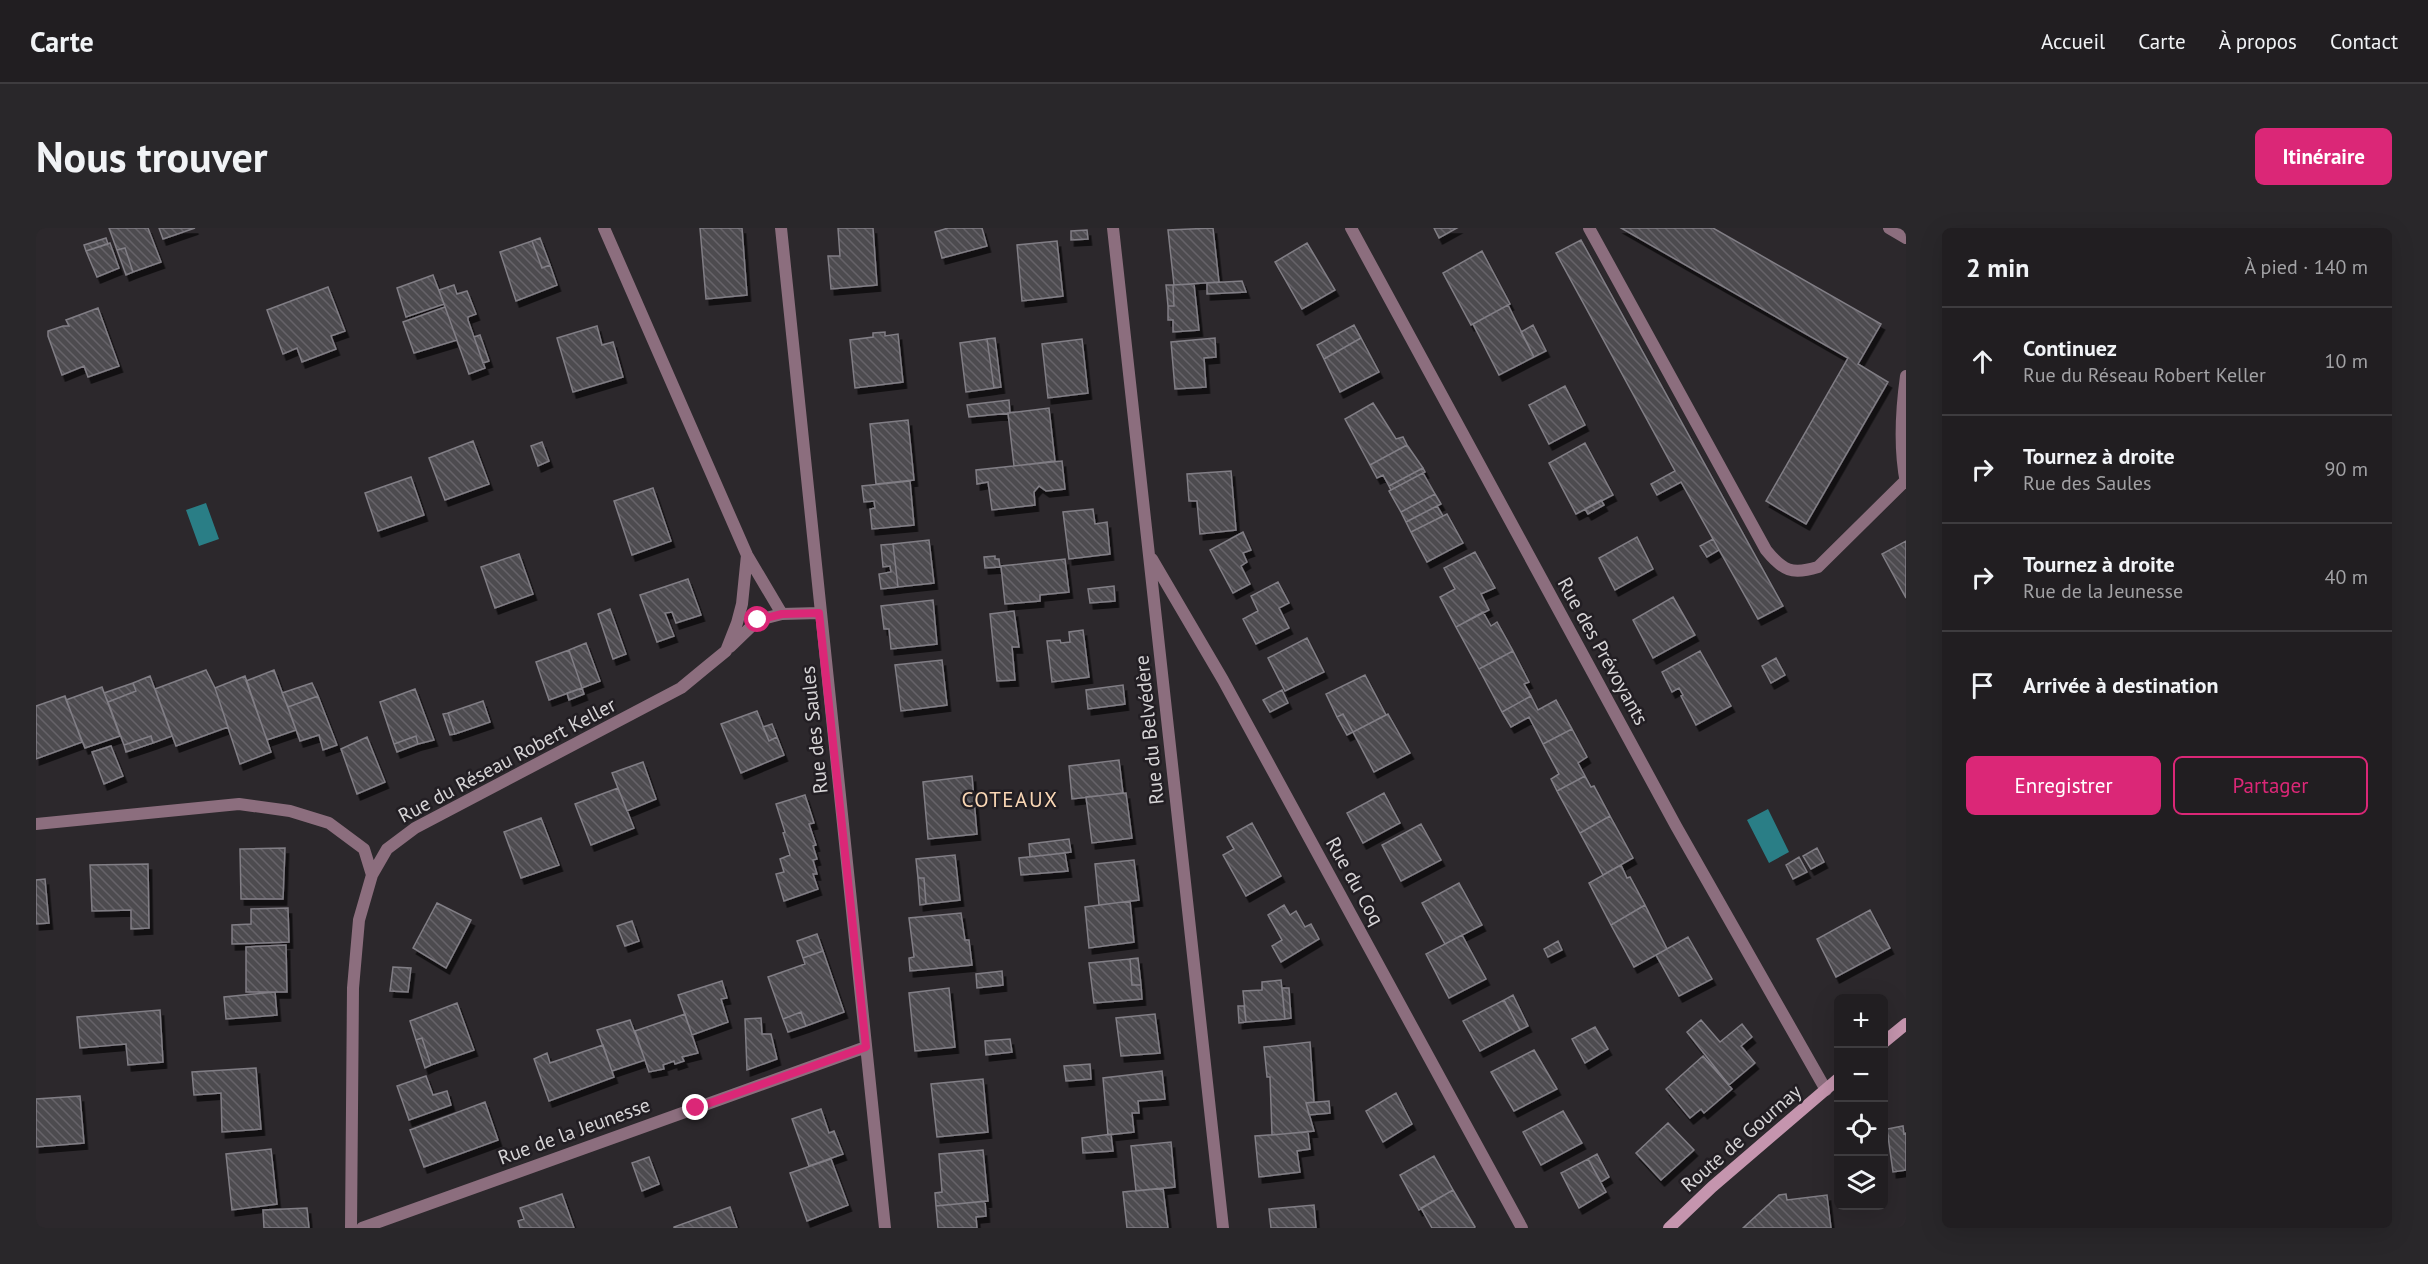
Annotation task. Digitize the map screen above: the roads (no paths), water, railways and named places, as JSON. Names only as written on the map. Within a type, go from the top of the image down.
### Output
[{"type":"street","points":[[604,228],[747,555],[782,614]]},
{"type":"street","name":"Rue des Saules","points":[[781,228],[819,613],[885,1228]]},
{"type":"street","name":"Rue du Belvédère","points":[[1113,228],[1223,1228]]},
{"type":"street","name":"Rue des Prévoyants","points":[[1352,228],[1665,805],[1826,1090]]},
{"type":"street","points":[[1589,228],[1766,550],[1776,562],[1789,571],[1803,571],[1818,567],[1906,482],[1902,431],[1906,376]]},
{"type":"street","points":[[1889,228],[1906,238]]},
{"type":"street","points":[[726,651],[742,604],[747,555]]},
{"type":"street","name":"Rue du Coq","points":[[1150,556],[1223,680],[1522,1228]]},
{"type":"street","name":"Rue du Réseau Robert Keller","points":[[351,1228],[353,988],[359,920],[372,875],[387,849],[415,828],[681,687],[726,651],[758,620],[782,614],[819,613]]},
{"type":"street","points":[[36,824],[239,804],[290,811],[329,823],[364,849],[372,875]]},
{"type":"street","points":[[1888,1039],[1906,1024]]},
{"type":"street","name":"Rue de la Jeunesse","points":[[362,1228],[866,1047]]},
{"type":"street","name":"Route de Gournay","points":[[1670,1228],[1712,1187],[1834,1083]]},
{"type":"water","points":[[206,503],[219,539],[199,546],[186,510]]},
{"type":"water","points":[[1768,809],[1789,852],[1769,863],[1747,820]]},
{"type":"district","name":"COTEAUX","points":[[1010,799]]}]
